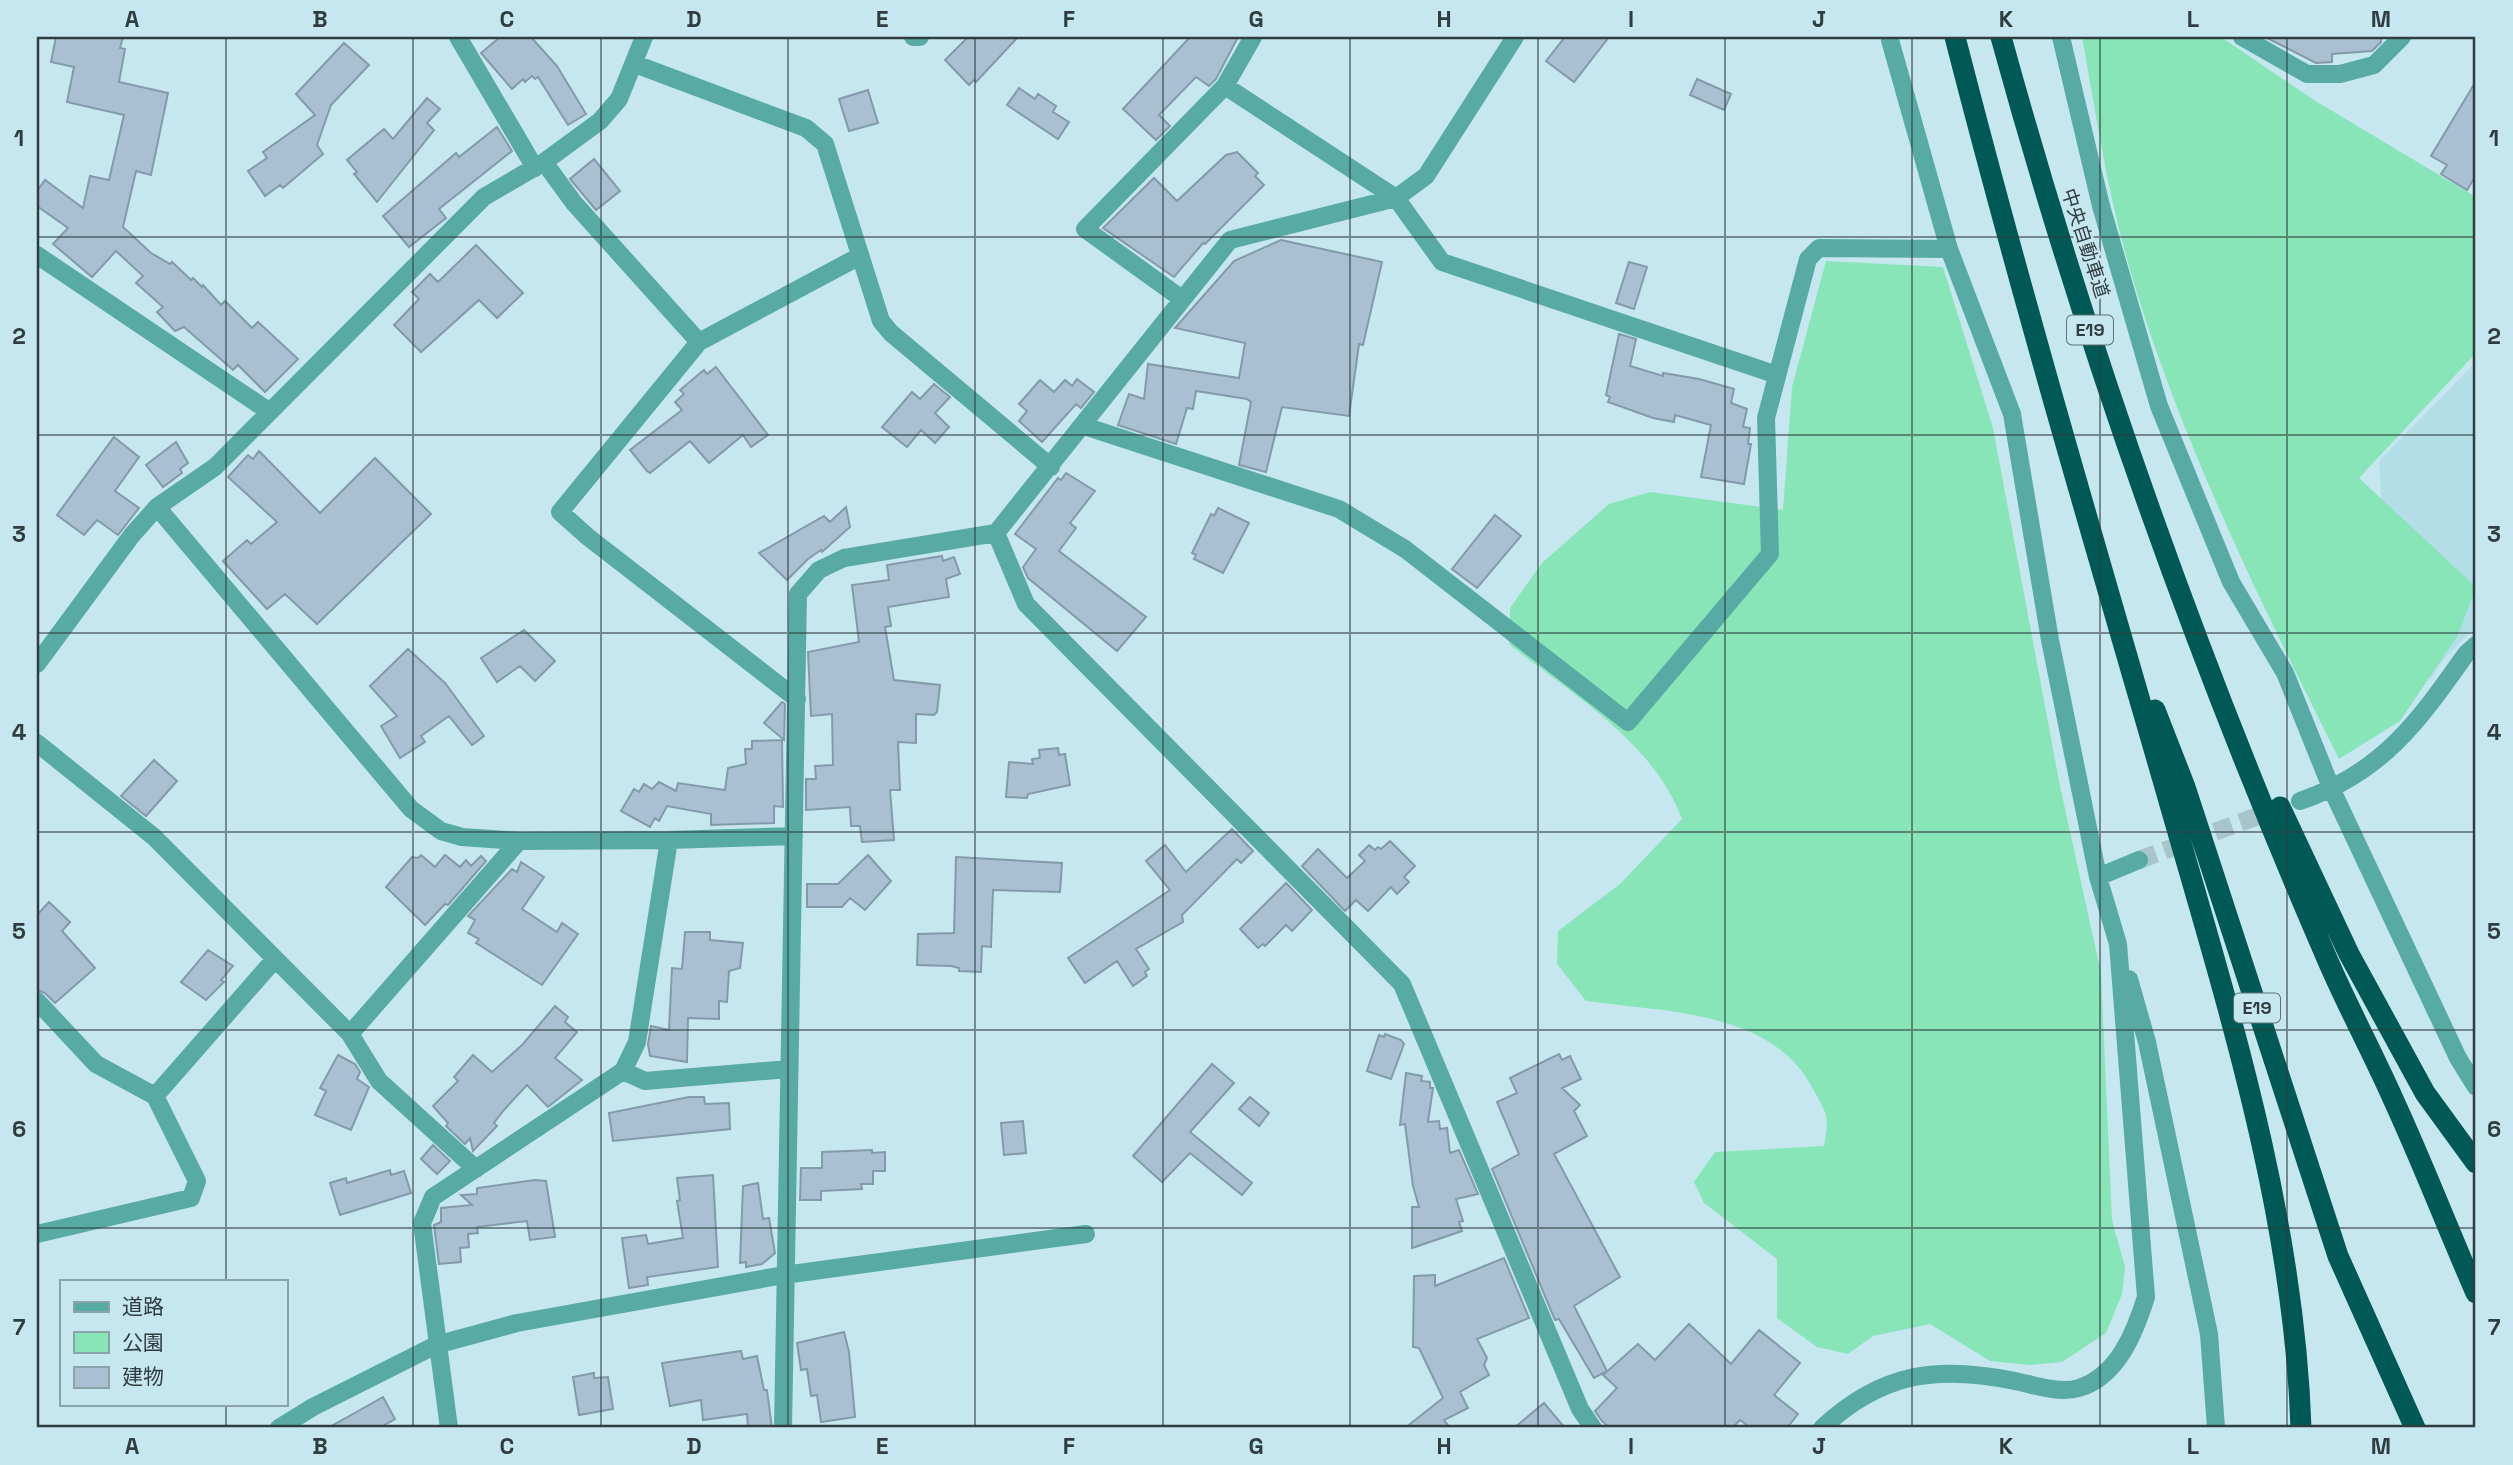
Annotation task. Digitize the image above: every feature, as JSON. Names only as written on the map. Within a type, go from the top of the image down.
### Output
[{"type":"highway","name":"E19","points":[[1955,37],[2053,404],[2227,1002],[2262,1148],[2293,1332],[2301,1428]]},
{"type":"highway","name":"中央自動車道","points":[[2001,37],[2027,133],[2116,414],[2190,619]]},
{"type":"highway","name":"E19","points":[[2106,584],[2185,787],[2339,1256],[2415,1428]]},
{"type":"highway","points":[[2190,619],[2349,954],[2425,1093],[2476,1163]]},
{"type":"highway","points":[[2190,619],[2325,955],[2395,1103],[2476,1293]]},
{"type":"street","points":[[458,37],[539,165],[699,342]]},
{"type":"street","points":[[37,664],[132,535],[157,507],[215,467],[484,197],[539,165],[600,121],[619,99],[644,37]]},
{"type":"street","points":[[913,37],[920,37]]},
{"type":"street","points":[[1182,299],[1085,229],[1225,86],[1253,37]]},
{"type":"street","points":[[783,1428],[798,594],[820,570],[844,558],[996,533],[1230,240],[1396,198],[1426,176],[1515,37]]},
{"type":"street","points":[[2061,37],[2101,206],[2159,406],[2231,582],[2285,673],[2332,790],[2458,1058],[2476,1087]]},
{"type":"street","points":[[2242,37],[2307,74],[2340,74],[2374,65],[2402,37]]},
{"type":"street","points":[[1898,38],[1949,249],[2012,414],[2050,640],[2098,877],[2147,1042],[2209,1334],[2216,1428]]},
{"type":"street","points":[[635,64],[806,128],[825,144],[881,321],[891,333],[1051,467]]},
{"type":"street","points":[[1225,86],[1396,198],[1442,262],[1777,375]]},
{"type":"street","points":[[1084,426],[1339,509],[1405,549],[1628,722],[1770,554],[1766,418],[1808,259],[1819,248],[1949,249]]},
{"type":"street","points":[[37,255],[270,412]]},
{"type":"street","points":[[797,699],[588,537],[560,512],[699,342],[860,256]]},
{"type":"street","points":[[157,507],[411,809],[441,831],[462,838],[519,841],[794,836]]},
{"type":"street","points":[[996,533],[1026,604],[1402,984],[1580,1409],[1593,1428]]},
{"type":"street","points":[[2300,801],[2332,790],[2398,743],[2466,654],[2476,645]]},
{"type":"street","points":[[37,743],[154,837],[350,1034],[379,1081],[476,1169]]},
{"type":"street","points":[[449,1428],[422,1223],[433,1197],[623,1071],[637,1042],[669,840]]},
{"type":"street","points":[[350,1034],[519,841]]},
{"type":"street","points":[[2098,877],[2139,859]]},
{"type":"street","points":[[1822,1428],[1839,1412],[1883,1386],[1933,1371],[1970,1371],[2053,1389],[2078,1388],[2108,1369],[2134,1336],[2146,1297],[2118,944]]},
{"type":"street","points":[[155,1096],[275,959]]},
{"type":"street","points":[[37,1000],[96,1064],[155,1096],[197,1181],[191,1198],[37,1234]]},
{"type":"street","points":[[623,1071],[645,1081],[789,1069]]},
{"type":"street","points":[[279,1428],[324,1401],[436,1345],[517,1323],[785,1275],[1086,1234]]},
{"type":"shaded area","points":[[2476,362],[2476,626],[2443,660],[2430,680],[2412,634],[2382,509],[2379,461]]},
{"type":"green space","points":[[2082,37],[2221,37],[2314,100],[2474,196],[2476,193],[2476,353],[2359,478],[2476,587],[2458,635],[2400,721],[2339,759],[2279,639],[2223,517],[2196,455],[2149,330],[2114,209]]},
{"type":"green space","points":[[1826,261],[1943,267],[1993,428],[2060,786],[2101,973],[2112,1220],[2125,1267],[2122,1294],[2106,1333],[2062,1362],[2030,1365],[1990,1361],[1930,1324],[1873,1336],[1848,1354],[1817,1347],[1777,1318],[1777,1259],[1704,1203],[1694,1182],[1715,1152],[1824,1146],[1826,1115],[1812,1087],[1794,1062],[1770,1043],[1743,1029],[1713,1019],[1681,1013],[1586,1001],[1557,964],[1558,931],[1620,884],[1682,819],[1669,791],[1631,743],[1608,721],[1509,644],[1510,608],[1542,563],[1609,504],[1650,492],[1783,510],[1792,387]]},
{"type":"building","points":[[56,37],[123,37],[120,48],[125,49],[119,82],[168,93],[151,175],[136,171],[123,227],[151,253],[170,264],[172,262],[191,280],[193,278],[202,287],[203,285],[221,305],[225,301],[252,328],[258,322],[298,359],[265,392],[238,365],[233,370],[184,327],[175,331],[157,312],[163,307],[136,283],[143,276],[116,251],[92,277],[53,244],[68,228],[37,206],[37,191],[45,180],[83,208],[90,176],[109,180],[124,115],[67,102],[74,67],[51,62]]},
{"type":"building","points":[[500,37],[531,37],[557,66],[586,114],[568,125],[538,77],[535,79],[532,76],[525,82],[523,79],[512,89],[481,53]]},
{"type":"building","points":[[968,37],[1018,37],[976,82],[974,80],[969,85],[945,60]]},
{"type":"building","points":[[1190,37],[1238,37],[1216,79],[1209,86],[1196,77],[1159,115],[1170,126],[1156,140],[1123,109]]},
{"type":"building","points":[[1565,37],[1609,37],[1574,82],[1546,61]]},
{"type":"building","points":[[2265,37],[2381,37],[2381,42],[2372,51],[2332,54],[2332,62],[2316,63]]},
{"type":"building","points":[[344,43],[369,65],[331,105],[317,145],[323,154],[283,188],[280,185],[265,196],[248,171],[267,158],[263,152],[315,115],[296,94]]},
{"type":"building","points":[[1697,79],[1731,94],[1724,110],[1690,95]]},
{"type":"building","points":[[2476,81],[2476,175],[2467,190],[2441,174],[2447,165],[2431,156]]},
{"type":"building","points":[[1019,88],[1035,99],[1038,94],[1056,106],[1053,112],[1069,122],[1058,139],[1007,105]]},
{"type":"building","points":[[868,90],[878,123],[849,131],[839,99]]},
{"type":"building","points":[[427,98],[440,109],[427,123],[434,130],[377,202],[354,174],[357,172],[347,160],[384,129],[393,139]]},
{"type":"building","points":[[497,127],[512,151],[439,209],[446,218],[409,247],[383,216],[456,153],[459,157]]},
{"type":"building","points":[[1237,152],[1258,173],[1255,176],[1264,185],[1205,244],[1203,243],[1174,277],[1103,228],[1154,178],[1177,201],[1226,155]]},
{"type":"building","points":[[594,159],[620,191],[596,210],[570,179]]},
{"type":"building","points":[[1281,240],[1382,262],[1363,345],[1359,344],[1349,416],[1282,407],[1266,472],[1239,465],[1251,402],[1247,399],[1196,391],[1193,409],[1187,408],[1176,444],[1118,425],[1129,394],[1144,399],[1148,364],[1239,378],[1245,343],[1175,328],[1234,261]]},
{"type":"building","points":[[476,245],[523,293],[497,318],[479,300],[421,352],[394,325],[419,299],[412,292],[430,274],[438,282]]},
{"type":"building","points":[[1629,262],[1647,267],[1634,309],[1616,303]]},
{"type":"building","points":[[1619,334],[1636,339],[1630,366],[1663,376],[1663,373],[1699,379],[1734,389],[1731,403],[1747,409],[1743,427],[1750,428],[1748,444],[1751,444],[1744,484],[1701,477],[1711,425],[1675,415],[1674,422],[1653,418],[1608,402],[1610,397],[1606,395]]},
{"type":"building","points":[[716,367],[768,435],[751,447],[743,435],[709,463],[690,441],[650,473],[630,450],[682,410],[675,402],[684,394],[680,390],[704,370],[707,374]]},
{"type":"building","points":[[1077,379],[1094,392],[1081,408],[1076,404],[1042,442],[1019,421],[1027,411],[1019,404],[1040,380],[1054,392],[1065,380],[1072,386]]},
{"type":"building","points":[[934,384],[950,397],[935,413],[949,427],[935,443],[921,430],[907,447],[882,427],[912,392],[920,399]]},
{"type":"building","points":[[114,437],[139,457],[115,491],[139,508],[118,535],[97,520],[84,535],[57,515]]},
{"type":"building","points":[[176,442],[188,463],[180,469],[182,473],[163,487],[146,465]]},
{"type":"building","points":[[259,451],[320,513],[375,458],[431,514],[317,624],[285,594],[267,609],[223,561],[247,540],[251,544],[277,522],[228,477],[248,455],[253,459]]},
{"type":"building","points":[[1066,473],[1095,491],[1070,523],[1076,528],[1059,551],[1146,617],[1117,651],[1028,578],[1023,567],[1036,549],[1015,534],[1058,478],[1061,480]]},
{"type":"building","points":[[846,507],[850,527],[822,552],[821,550],[808,559],[787,580],[759,553],[824,516],[830,522]]},
{"type":"building","points":[[1218,508],[1249,523],[1223,573],[1194,559],[1196,555],[1192,553],[1211,514],[1214,516]]},
{"type":"building","points":[[1495,515],[1521,536],[1477,588],[1452,569]]},
{"type":"building","points":[[942,556],[943,561],[954,557],[960,574],[946,579],[949,597],[888,607],[891,626],[885,627],[894,680],[940,685],[937,712],[934,715],[916,714],[916,743],[898,742],[900,790],[890,790],[894,840],[862,842],[860,826],[851,826],[850,807],[806,810],[806,779],[816,779],[815,766],[833,765],[832,714],[811,716],[808,652],[859,642],[852,585],[889,580],[887,565]]},
{"type":"building","points":[[524,630],[555,661],[535,681],[520,666],[497,682],[481,658]]},
{"type":"building","points":[[408,649],[445,683],[484,736],[472,745],[449,716],[421,736],[425,742],[400,758],[381,726],[397,716],[370,686]]},
{"type":"building","points":[[782,702],[785,704],[784,740],[764,723]]},
{"type":"building","points":[[782,740],[783,807],[774,806],[774,823],[711,825],[711,814],[667,806],[659,821],[655,818],[650,827],[621,811],[634,789],[639,792],[644,784],[652,789],[659,782],[676,791],[678,783],[725,790],[728,768],[746,764],[745,749],[752,749],[752,741]]},
{"type":"building","points":[[1058,748],[1059,755],[1065,754],[1070,785],[1028,794],[1027,798],[1006,797],[1009,762],[1033,764],[1032,759],[1040,758],[1039,750]]},
{"type":"building","points":[[154,760],[177,781],[146,816],[121,796]]},
{"type":"building","points":[[1232,829],[1253,851],[1241,863],[1237,859],[1182,915],[1183,922],[1136,949],[1149,969],[1145,972],[1147,976],[1133,986],[1117,961],[1085,983],[1068,958],[1170,890],[1146,861],[1165,845],[1186,872]]},
{"type":"building","points":[[1390,841],[1415,866],[1404,877],[1409,882],[1397,894],[1391,887],[1368,911],[1356,900],[1345,911],[1302,866],[1318,849],[1347,878],[1365,861],[1359,855],[1369,845],[1375,850],[1378,847],[1381,849]]},
{"type":"building","points":[[421,855],[435,867],[445,855],[460,867],[466,860],[471,866],[481,856],[486,861],[448,905],[445,904],[425,925],[386,887],[412,857],[418,858]]},
{"type":"building","points":[[868,855],[891,881],[865,910],[850,898],[842,907],[807,907],[807,884],[838,884]]},
{"type":"building","points":[[956,857],[1062,863],[1060,892],[993,890],[991,947],[982,946],[981,972],[959,971],[959,968],[951,966],[917,965],[918,934],[954,933]]},
{"type":"building","points":[[521,862],[544,877],[522,909],[557,932],[562,923],[578,934],[542,985],[476,943],[479,939],[468,933],[475,920],[468,916],[512,869],[517,872]]},
{"type":"building","points":[[1286,883],[1312,910],[1292,931],[1286,925],[1265,946],[1263,944],[1258,948],[1240,929]]},
{"type":"building","points":[[49,902],[70,922],[62,931],[95,968],[55,1003],[45,993],[37,990],[37,915]]},
{"type":"building","points":[[685,932],[710,932],[710,940],[743,943],[740,968],[729,971],[727,1002],[719,1001],[719,1019],[688,1018],[687,1062],[650,1056],[648,1044],[651,1026],[669,1030],[672,968],[682,969]]},
{"type":"building","points":[[208,950],[233,966],[221,980],[224,982],[206,1000],[181,982]]},
{"type":"building","points":[[555,1006],[568,1017],[565,1022],[577,1032],[555,1058],[582,1080],[548,1107],[527,1085],[494,1123],[497,1126],[473,1151],[470,1138],[465,1144],[446,1126],[448,1123],[433,1106],[458,1081],[454,1077],[473,1055],[492,1072],[523,1044]]},
{"type":"building","points":[[1385,1034],[1401,1040],[1404,1044],[1391,1079],[1367,1071],[1379,1035],[1384,1037]]},
{"type":"building","points":[[1559,1054],[1562,1060],[1570,1056],[1581,1079],[1562,1088],[1580,1105],[1574,1111],[1587,1136],[1554,1154],[1620,1277],[1574,1306],[1607,1371],[1594,1378],[1559,1319],[1555,1320],[1492,1169],[1519,1154],[1497,1102],[1517,1093],[1510,1078]]},
{"type":"building","points":[[338,1055],[355,1064],[360,1072],[357,1079],[369,1087],[351,1130],[315,1115],[326,1091],[320,1088]]},
{"type":"building","points":[[1212,1064],[1234,1083],[1190,1132],[1252,1183],[1242,1195],[1190,1153],[1162,1182],[1133,1156]]},
{"type":"building","points":[[1406,1073],[1422,1076],[1421,1081],[1430,1082],[1430,1088],[1433,1088],[1428,1122],[1439,1121],[1440,1129],[1447,1128],[1450,1153],[1459,1150],[1478,1194],[1456,1199],[1463,1221],[1459,1222],[1462,1231],[1412,1248],[1412,1207],[1419,1207],[1413,1186],[1405,1124],[1400,1125]]},
{"type":"building","points":[[689,1097],[704,1097],[705,1104],[729,1103],[730,1129],[613,1141],[609,1113]]},
{"type":"building","points":[[1250,1097],[1269,1113],[1259,1126],[1239,1109]]},
{"type":"building","points":[[1023,1121],[1026,1153],[1004,1155],[1001,1123]]},
{"type":"building","points":[[433,1145],[450,1161],[437,1174],[421,1159]]},
{"type":"building","points":[[872,1150],[872,1153],[885,1152],[885,1171],[873,1171],[873,1184],[861,1184],[862,1189],[821,1191],[821,1200],[800,1200],[801,1168],[822,1168],[822,1152]]},
{"type":"building","points":[[390,1170],[391,1175],[404,1171],[411,1193],[340,1215],[330,1183],[346,1178],[347,1183]]},
{"type":"building","points":[[713,1175],[718,1267],[647,1277],[648,1285],[629,1288],[622,1238],[646,1235],[648,1244],[683,1238],[677,1201],[680,1200],[677,1178]]},
{"type":"building","points":[[535,1180],[546,1181],[555,1237],[530,1240],[527,1221],[477,1227],[478,1233],[468,1234],[469,1247],[460,1248],[461,1262],[439,1264],[434,1225],[441,1222],[441,1208],[472,1205],[461,1195],[477,1194],[477,1188]]},
{"type":"building","points":[[758,1183],[763,1219],[769,1218],[775,1253],[762,1264],[746,1267],[746,1262],[740,1263],[743,1186]]},
{"type":"building","points":[[1504,1258],[1529,1318],[1477,1339],[1487,1358],[1484,1365],[1489,1375],[1460,1392],[1468,1408],[1444,1420],[1450,1428],[1405,1428],[1443,1398],[1419,1348],[1413,1347],[1414,1276],[1435,1275],[1435,1286]]},
{"type":"building","points":[[1689,1324],[1731,1364],[1759,1330],[1800,1363],[1774,1395],[1798,1414],[1787,1428],[1751,1428],[1740,1420],[1732,1428],[1610,1428],[1602,1421],[1595,1411],[1617,1388],[1603,1375],[1638,1344],[1655,1360]]},
{"type":"building","points":[[844,1332],[849,1352],[855,1417],[821,1422],[817,1395],[811,1396],[807,1369],[801,1370],[797,1343]]},
{"type":"building","points":[[741,1351],[743,1359],[757,1356],[764,1390],[767,1390],[772,1428],[748,1428],[747,1414],[703,1420],[701,1400],[670,1406],[662,1363]]},
{"type":"building","points":[[594,1373],[594,1378],[608,1377],[613,1409],[579,1415],[573,1377]]},
{"type":"building","points":[[383,1397],[395,1419],[379,1428],[328,1428]]},
{"type":"building","points":[[1544,1403],[1565,1428],[1514,1428]]},
{"type":"tunnel","points":[[2139,860],[2277,809]]}]
